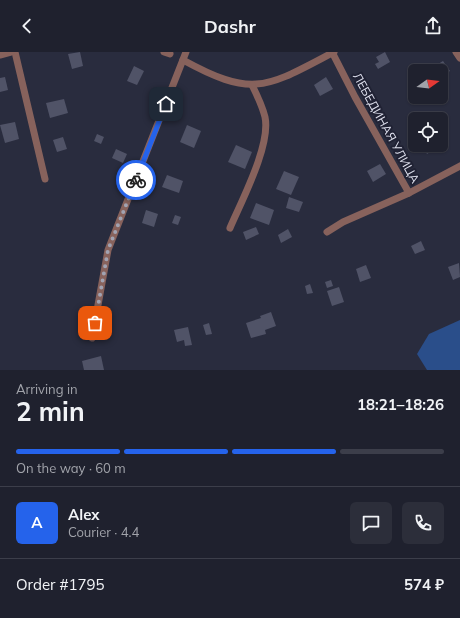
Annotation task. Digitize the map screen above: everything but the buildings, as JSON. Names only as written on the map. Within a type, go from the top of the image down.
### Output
[{"type":"street","points":[[0,55],[11,52]]},
{"type":"street","points":[[15,52],[45,179]]},
{"type":"street","points":[[92,338],[108,250],[186,52]]},
{"type":"street","points":[[183,60],[212,76],[233,83],[252,85],[266,84],[281,80],[333,52]]},
{"type":"street","name":"ЛЕБЕДИНАЯ УЛИЦА","points":[[333,52],[409,193]]},
{"type":"street","points":[[456,52],[460,58]]},
{"type":"street","points":[[230,228],[263,148],[265,118],[261,102],[252,85]]},
{"type":"street","points":[[327,232],[343,222],[409,193],[460,166]]},
{"type":"water","points":[[460,320],[460,370],[427,370],[417,354],[429,334]]},
{"type":"way so far","points":[[95,323],[108,250],[136,180]]},
{"type":"route","points":[[136,180],[166,104]]}]
